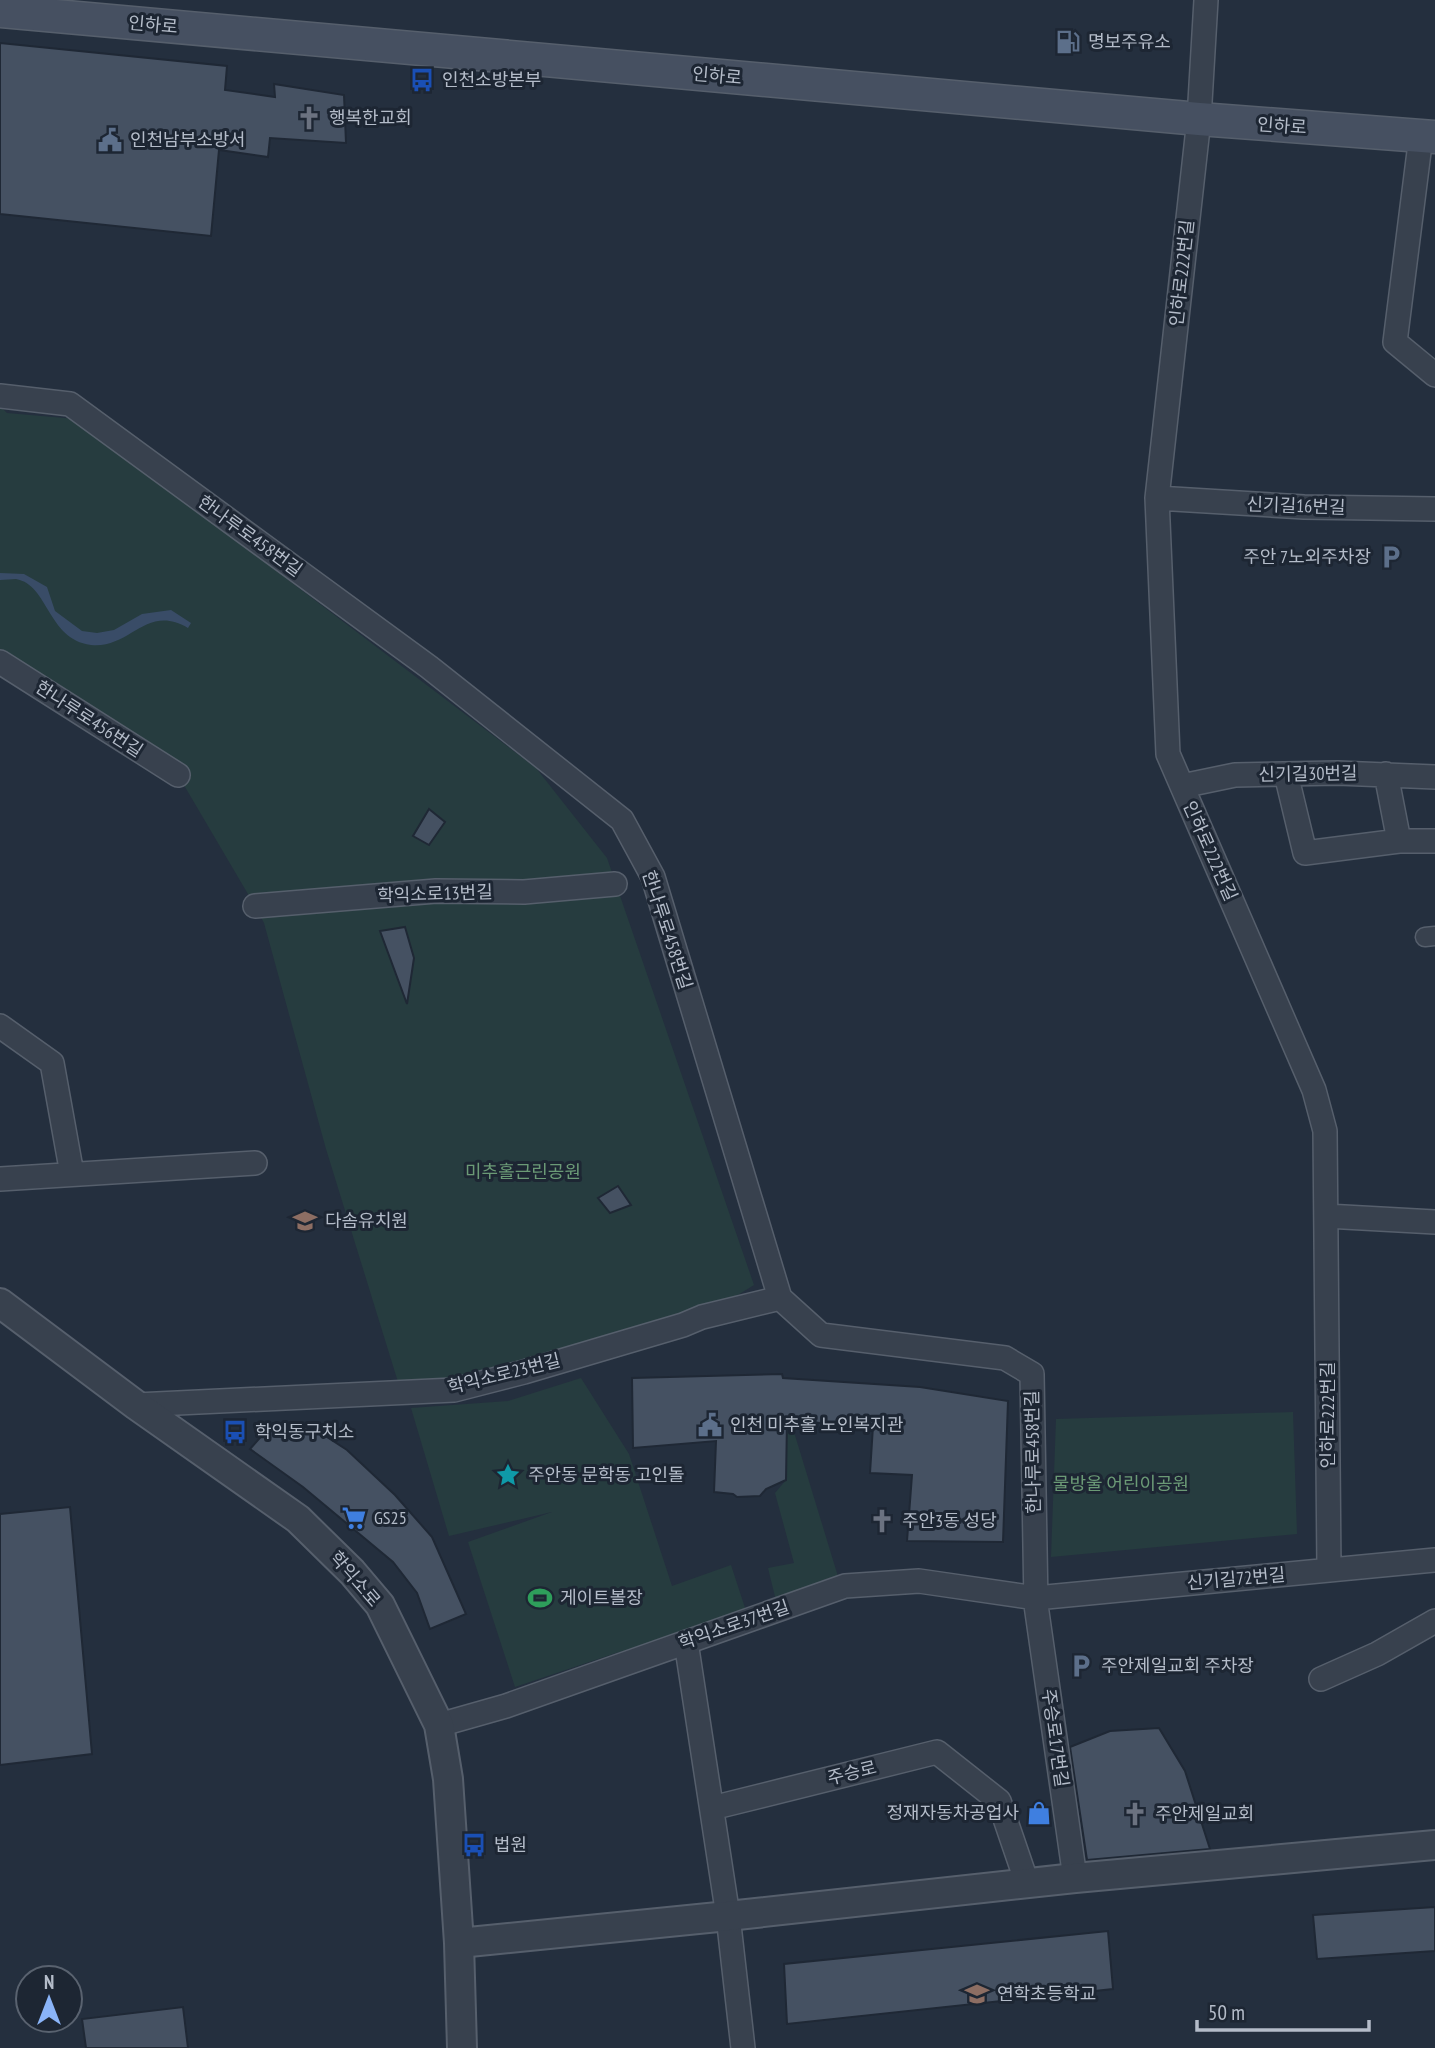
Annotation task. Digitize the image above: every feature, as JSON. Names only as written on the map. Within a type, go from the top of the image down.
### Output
[{"type":"main road","name":"인하로","points":[[0,11],[1199,119],[1428,137]]},
{"type":"street","name":"인하로222번길","points":[[1206,0],[1199,119],[1157,498],[1168,754],[1314,1090],[1325,1131],[1329,1570]]},
{"type":"street","points":[[1428,137],[1395,342],[1435,375]]},
{"type":"street","name":"한나루로458번길","points":[[0,396],[70,404],[429,667],[622,820],[653,877],[780,1298],[821,1335],[1005,1358],[1032,1374],[1036,1598]]},
{"type":"street","name":"신기길16번길","points":[[1157,498],[1304,507],[1435,509]]},
{"type":"street","name":"한나루로456번길","points":[[0,662],[178,775]]},
{"type":"street","points":[[1286,774],[1305,853],[1399,841],[1435,841]]},
{"type":"street","points":[[1386,774],[1399,841]]},
{"type":"street","name":"신기길30번길","points":[[1182,786],[1235,775],[1386,774],[1435,777]]},
{"type":"street","name":"학익소로13번길","points":[[256,906],[436,891],[523,892],[615,884]]},
{"type":"street","points":[[0,1026],[52,1063],[72,1174]]},
{"type":"street","points":[[0,1179],[255,1163]]},
{"type":"street","points":[[1326,1216],[1435,1222]]},
{"type":"street","name":"학익소로23번길","points":[[136,1405],[454,1390],[524,1372],[702,1317],[780,1298]]},
{"type":"street","name":"학익소로","points":[[0,1303],[136,1405],[298,1519],[352,1572],[380,1605],[439,1725],[448,1779],[459,1943],[462,2048]]},
{"type":"street","name":"신기길72번길","points":[[1036,1598],[1435,1560]]},
{"type":"street","name":"학익소로37번길","points":[[439,1725],[506,1706],[845,1586],[919,1581],[1036,1598]]},
{"type":"street","name":"주승로17번길","points":[[1036,1598],[1075,1878]]},
{"type":"street","points":[[1321,1679],[1377,1654],[1435,1621]]},
{"type":"street","points":[[686,1642],[728,1916],[743,2048]]},
{"type":"street","name":"주승로","points":[[712,1808],[937,1752],[999,1801],[1027,1883]]},
{"type":"street","points":[[459,1943],[1075,1878],[1435,1846]]},
{"type":"green space","name":"미추홀근린공원","points":[[2,408],[7,413],[76,419],[536,768],[607,858],[754,1285],[702,1317],[460,1378],[398,1382],[326,1149],[264,923],[255,906],[178,775],[0,662]]},
{"type":"green space","points":[[581,1378],[629,1454],[672,1586],[731,1565],[749,1620],[616,1653],[515,1687],[468,1542],[552,1512],[449,1536],[411,1408],[508,1401]]},
{"type":"green space","points":[[787,1409],[840,1583],[778,1609],[768,1568],[794,1563],[775,1493],[786,1480]]},
{"type":"green space","name":"물방울 어린이공원","points":[[1293,1412],[1297,1534],[1051,1557],[1056,1419]]},
{"type":"water","points":[[0,573],[24,574],[47,587],[55,611],[82,631],[97,633],[114,630],[142,614],[171,610],[191,623],[188,628],[173,622],[149,623],[117,641],[91,645],[76,641],[65,633],[27,583],[16,579],[0,580]]},
{"type":"building","name":"인천남부소방서","points":[[0,43],[227,66],[225,90],[275,97],[274,84],[344,95],[346,143],[270,138],[268,157],[219,150],[211,236],[0,214]]},
{"type":"building","points":[[429,809],[445,822],[429,845],[413,836]]},
{"type":"building","points":[[405,927],[414,958],[407,1004],[380,931]]},
{"type":"building","points":[[618,1186],[631,1205],[610,1213],[598,1198]]},
{"type":"building","points":[[782,1374],[783,1378],[920,1387],[1008,1401],[1003,1542],[907,1541],[912,1475],[870,1473],[873,1426],[787,1421],[786,1480],[766,1489],[760,1496],[737,1497],[714,1492],[716,1441],[633,1448],[632,1378]]},
{"type":"building","points":[[273,1423],[313,1428],[347,1450],[395,1495],[432,1537],[466,1614],[430,1629],[417,1593],[393,1562],[303,1487],[250,1449]]},
{"type":"building","points":[[70,1507],[92,1754],[0,1765],[0,1514]]},
{"type":"building","name":"주안제일교회","points":[[1159,1728],[1185,1771],[1210,1849],[1087,1860],[1070,1747],[1110,1731]]},
{"type":"building","points":[[1435,1907],[1435,1951],[1317,1959],[1313,1915]]},
{"type":"building","points":[[1108,1931],[1113,1989],[787,2024],[784,1964]]},
{"type":"building","points":[[183,2007],[188,2048],[86,2048],[84,2019]]},
{"type":"place","name":"명보주유소","points":[[1068,42]]},
{"type":"place","name":"인천소방본부","points":[[422,80]]},
{"type":"place","name":"행복한교회","points":[[309,118]]},
{"type":"place","name":"인천남부소방서","points":[[110,140]]},
{"type":"place","name":"주안 7노외주차장","points":[[1391,557]]},
{"type":"place","name":"다솜유치원","points":[[305,1221]]},
{"type":"place","name":"인천 미추홀 노인복지관","points":[[710,1425]]},
{"type":"place","name":"학익동구치소","points":[[235,1432]]},
{"type":"place","name":"주안동 문학동 고인돌","points":[[508,1475]]},
{"type":"place","name":"GS25","points":[[354,1518]]},
{"type":"place","name":"주안3동 성당","points":[[882,1521]]},
{"type":"place","name":"게이트볼장","points":[[540,1598]]},
{"type":"place","name":"주안제일교회 주차장","points":[[1081,1666]]},
{"type":"place","name":"정재자동차공업사","points":[[1039,1813]]},
{"type":"place","name":"주안제일교회","points":[[1135,1814]]},
{"type":"place","name":"법원","points":[[474,1845]]},
{"type":"place","name":"연학초등학교","points":[[977,1994]]}]
